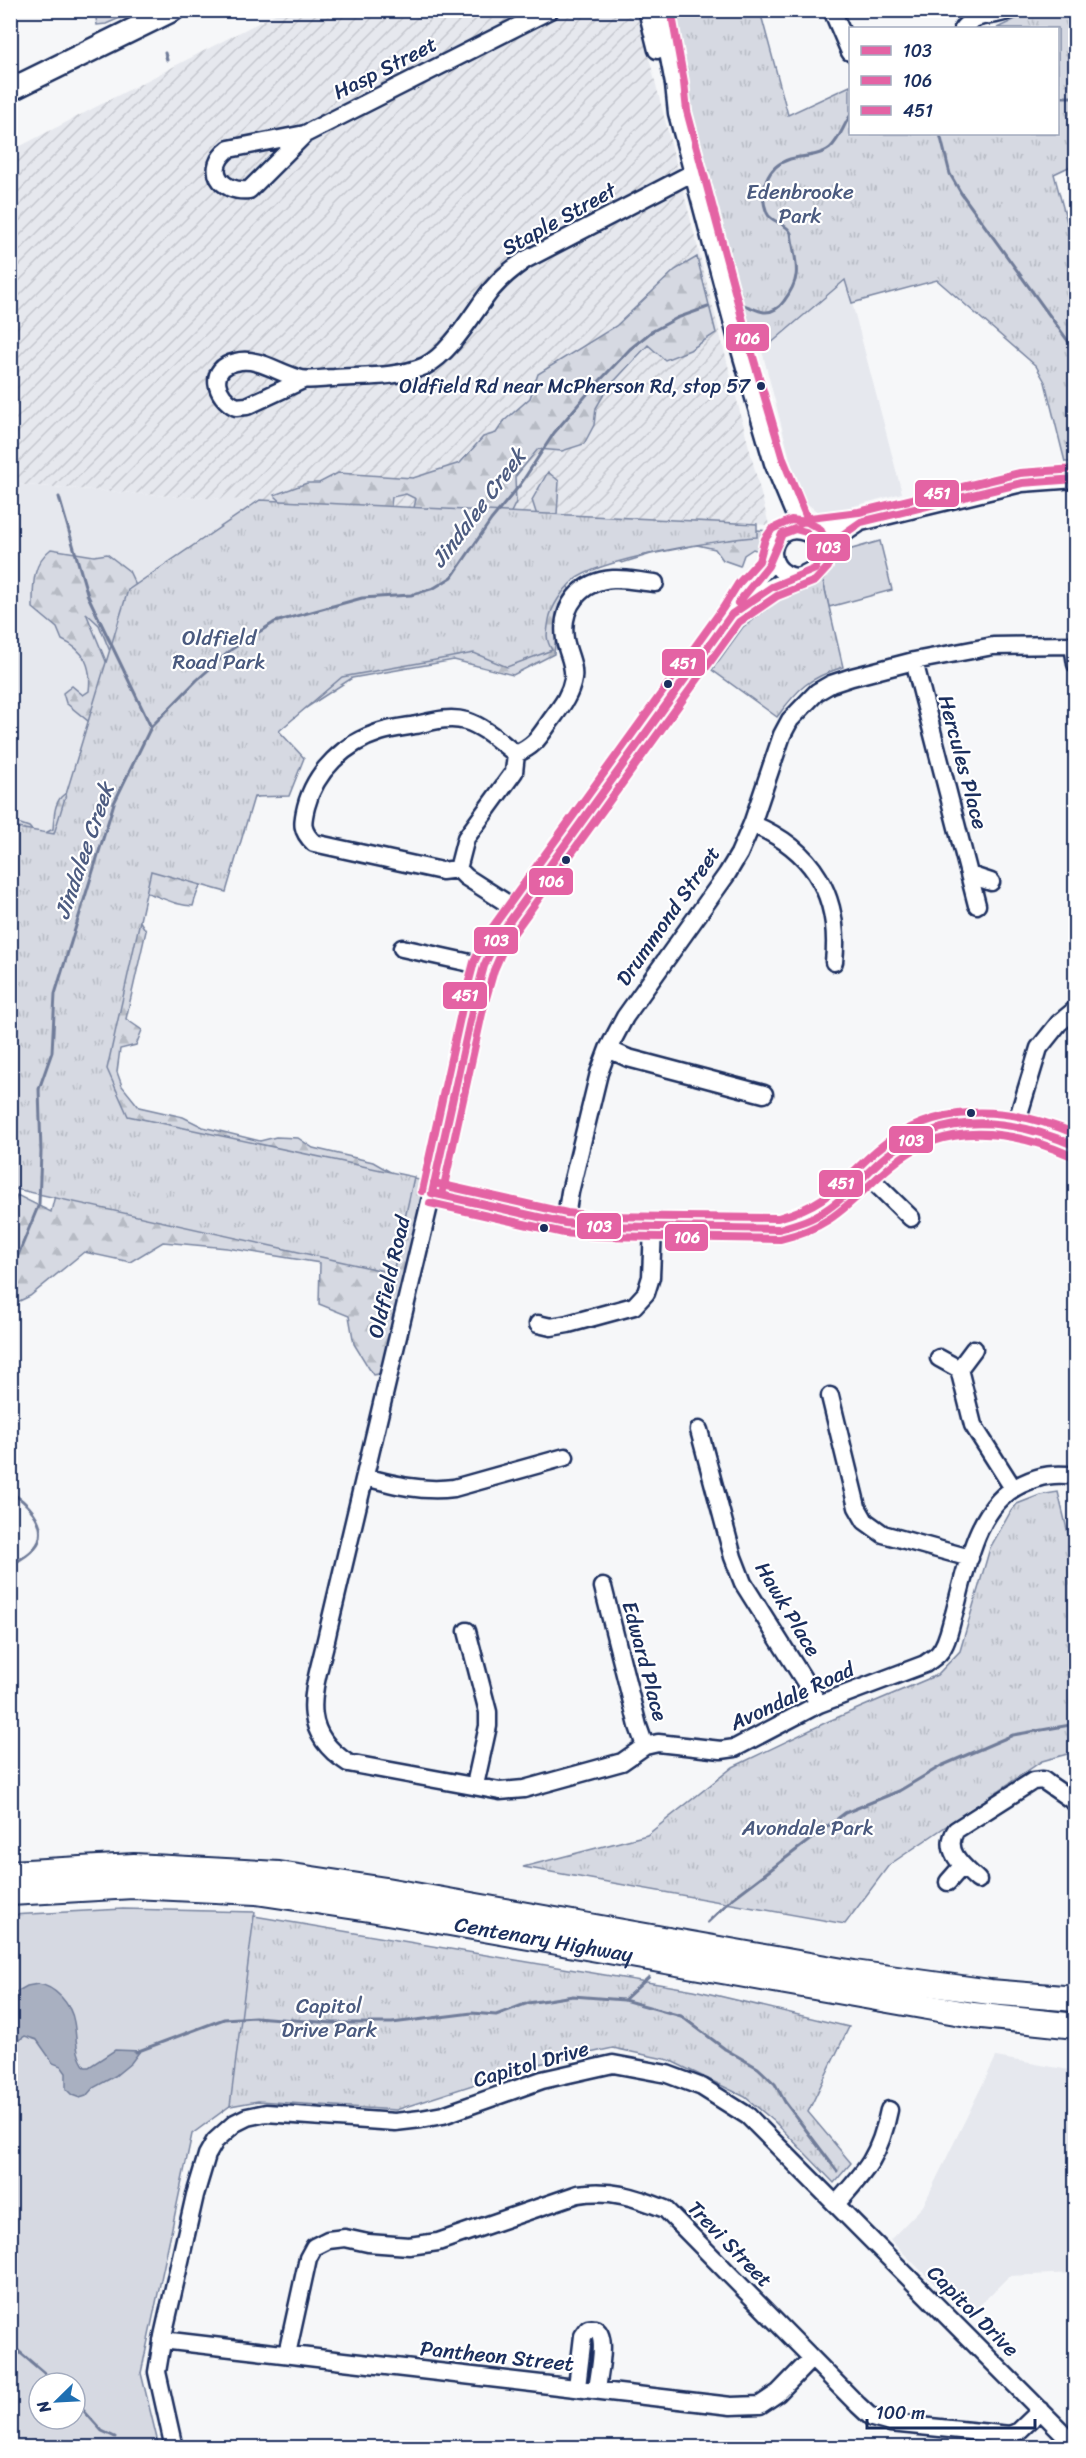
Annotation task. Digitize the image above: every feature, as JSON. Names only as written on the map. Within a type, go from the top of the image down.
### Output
[{"type":"highway","points":[[10,1861],[60,1858],[72,1868]]},
{"type":"highway","name":"Centenary Highway","points":[[10,1873],[134,1866],[279,1874],[386,1890],[854,1973],[990,1992],[1076,1999]]},
{"type":"highway","name":"Centenary Highway","points":[[10,1893],[133,1886],[256,1892],[388,1912],[973,2015],[1076,2026]]},
{"type":"main road","points":[[10,90],[173,10]]},
{"type":"street","name":"Hasp Street","points":[[305,134],[249,190],[238,191],[226,188],[218,176],[216,166],[219,156],[229,149],[305,134],[550,10]]},
{"type":"street","points":[[648,10],[666,87],[677,113],[773,463],[798,532],[817,542],[820,556]]},
{"type":"street","points":[[660,10],[675,84],[677,113]]},
{"type":"street","points":[[832,10],[846,37]]},
{"type":"street","points":[[972,17],[996,15],[1009,10]]},
{"type":"street","name":"Staple Street","points":[[303,380],[256,363],[238,361],[224,366],[218,375],[217,386],[220,396],[236,407],[247,406],[303,380],[389,375],[427,365],[445,351],[507,273],[525,260],[692,173]]},
{"type":"street","points":[[861,522],[840,536],[820,556],[814,569],[803,576],[796,577],[781,572],[773,558],[775,543],[812,528],[861,522],[1022,483],[1076,479]]},
{"type":"street","name":"Oldfield Road","points":[[321,1739],[313,1717],[314,1701],[364,1477],[432,1192],[472,1006],[486,961],[516,909],[732,614],[746,590],[768,567],[773,558]]},
{"type":"street","name":"Oldfield Road","points":[[732,614],[772,587],[796,577]]},
{"type":"street","points":[[516,754],[532,747],[569,695],[573,678],[572,661],[565,639],[564,620],[574,596],[587,586],[601,581],[616,579],[655,583]]},
{"type":"street","points":[[1074,645],[1076,664]]},
{"type":"street","name":"Drummond Street","points":[[565,1223],[570,1192],[599,1073],[608,1049],[625,1017],[739,854],[752,824],[782,735],[802,704],[831,684],[914,661],[993,646],[1074,645]]},
{"type":"street","name":"Hercules Place","points":[[914,661],[977,905]]},
{"type":"street","points":[[458,869],[442,871],[314,843],[305,835],[302,824],[308,798],[324,771],[338,755],[357,741],[381,731],[450,718],[466,721],[484,729],[516,754]]},
{"type":"street","points":[[458,869],[466,838],[514,772],[516,754]]},
{"type":"street","points":[[752,824],[776,833],[806,858],[824,884],[833,912],[836,946],[834,962]]},
{"type":"street","points":[[458,869],[466,877],[516,909]]},
{"type":"street","points":[[960,902],[971,881],[991,882]]},
{"type":"street","points":[[406,943],[486,961]]},
{"type":"street","points":[[1016,1124],[1039,1048],[1059,1023],[1076,1009]]},
{"type":"street","points":[[608,1049],[628,1058],[764,1094]]},
{"type":"street","points":[[432,1192],[565,1223],[653,1228],[778,1229],[804,1224],[828,1211],[895,1149],[929,1131],[955,1123],[980,1120],[1016,1124],[1057,1137],[1076,1146]]},
{"type":"street","points":[[867,1175],[911,1218]]},
{"type":"street","points":[[538,1324],[551,1327],[568,1324],[634,1306],[646,1293],[651,1277],[653,1228]]},
{"type":"street","points":[[959,1369],[974,1349]]},
{"type":"street","points":[[939,1358],[959,1369],[974,1425],[1012,1488]]},
{"type":"street","points":[[830,1396],[857,1507],[866,1521],[883,1534],[970,1558]]},
{"type":"street","name":"Hawk Place","points":[[699,1430],[733,1557],[743,1583],[819,1704]]},
{"type":"street","points":[[364,1477],[420,1490],[435,1491],[454,1488],[565,1457]]},
{"type":"street","name":"Avondale Road","points":[[321,1739],[348,1763],[500,1791],[524,1789],[622,1762],[645,1746],[668,1743],[721,1750],[735,1748],[819,1704],[925,1664],[938,1654],[947,1636],[970,1558],[985,1520],[997,1502],[1012,1488],[1049,1474],[1076,1476]]},
{"type":"street","name":"Edward Place","points":[[603,1587],[645,1746]]},
{"type":"street","points":[[467,1631],[488,1712],[488,1726],[475,1785]]},
{"type":"street","points":[[978,1880],[962,1866],[951,1848],[952,1836],[956,1830],[1029,1783],[1042,1780],[1076,1803]]},
{"type":"street","points":[[948,1882],[962,1866]]},
{"type":"street","name":"Capitol Drive","points":[[174,2448],[157,2372],[162,2340],[195,2195],[207,2155],[225,2129],[247,2117],[266,2113],[395,2122],[421,2119],[443,2115],[542,2080],[613,2064],[667,2074],[685,2080],[702,2087],[748,2116],[1041,2410],[1073,2446]]},
{"type":"street","points":[[836,2205],[868,2169],[884,2135],[889,2110]]},
{"type":"street","name":"Trevi Street","points":[[287,2354],[308,2258],[314,2247],[328,2240],[345,2238],[409,2247],[438,2242],[578,2194],[597,2191],[633,2196],[665,2209],[811,2359],[858,2405],[880,2421],[1010,2435],[1019,2431],[1041,2410]]},
{"type":"street","points":[[577,2387],[583,2336],[588,2329],[594,2328],[599,2331],[602,2339],[597,2390]]},
{"type":"street","name":"Pantheon Street","points":[[162,2340],[731,2406],[760,2405],[778,2393],[811,2359]]},
{"type":"shaded area","points":[[281,11],[637,11],[769,525],[184,497],[11,484],[11,151]]},
{"type":"shaded area","points":[[846,280],[902,493],[832,512],[818,512],[806,503],[794,474],[762,351]]},
{"type":"shaded area","points":[[10,484],[184,497],[260,500],[128,590],[54,834],[11,827]]},
{"type":"shaded area","points":[[996,2057],[1075,2071],[1075,2273],[1009,2276],[968,2317],[890,2240],[923,2206]]},
{"type":"green space","points":[[106,11],[136,11],[106,24],[97,25],[96,18]]},
{"type":"green space","name":"Edenbrooke Park","points":[[668,11],[760,11],[788,115],[849,86],[849,135],[1059,135],[1059,27],[999,27],[1033,11],[1075,11],[1075,164],[1054,174],[1075,252],[1075,462],[1065,462],[1045,382],[1036,366],[937,280],[852,303],[845,280],[762,351],[754,323],[745,322],[739,314],[687,116]]},
{"type":"green space","name":"Oldfield Road Park","points":[[697,257],[716,333],[690,350],[665,360],[648,345],[607,389],[596,408],[594,425],[584,444],[562,451],[538,449],[515,477],[516,502],[484,568],[468,571],[451,557],[420,542],[411,521],[416,499],[406,494],[392,497],[388,529],[358,519],[398,579],[414,588],[424,584],[433,598],[427,610],[440,611],[462,589],[481,577],[503,592],[516,595],[534,568],[557,572],[564,579],[570,591],[559,605],[554,654],[513,675],[454,660],[352,678],[272,730],[298,761],[283,790],[246,800],[231,844],[224,856],[213,859],[215,873],[200,886],[193,906],[179,904],[140,891],[136,915],[146,931],[126,1019],[142,1030],[136,1045],[120,1049],[117,1072],[122,1086],[139,1107],[183,1117],[203,1127],[260,1141],[276,1137],[298,1138],[313,1148],[373,1162],[399,1177],[427,1181],[384,1373],[373,1375],[354,1344],[349,1316],[319,1304],[320,1263],[227,1248],[163,1242],[130,1262],[84,1252],[30,1296],[11,1305],[11,1219],[17,1195],[51,1212],[67,1146],[70,1059],[120,863],[170,810],[168,793],[150,763],[156,746],[192,733],[203,707],[184,681],[182,714],[167,723],[151,716],[129,697],[99,625],[86,613],[117,688],[124,697],[112,740],[121,754],[116,766],[97,774],[89,808],[69,825],[68,835],[79,841],[51,872],[64,879],[41,894],[22,884],[21,897],[30,910],[16,922],[11,919],[11,824],[15,822],[29,827],[38,837],[53,829],[57,804],[71,787],[89,734],[94,726],[66,703],[63,693],[72,686],[83,695],[89,691],[89,674],[85,660],[76,649],[62,640],[57,628],[33,608],[35,576],[40,561],[51,549],[94,556],[107,554],[129,571],[138,590],[170,609],[191,612],[238,558],[257,554],[276,546],[303,529],[339,538],[344,530],[329,511],[318,510],[300,514],[288,508],[274,495],[307,483],[319,483],[338,473],[413,478],[460,463],[483,437],[496,433],[504,421],[530,398],[538,374],[616,326],[675,270]]},
{"type":"green space","points":[[548,472],[559,481],[556,531],[539,522],[532,500]]},
{"type":"green space","name":"Oldfield Road Park","points":[[260,500],[757,524],[757,537],[716,542],[632,558],[607,565],[573,581],[552,610],[547,635],[552,650],[507,667],[474,653],[342,677],[279,731],[304,758],[289,796],[254,797],[226,892],[151,871],[107,1069],[128,1116],[414,1177],[393,1273],[11,1188],[11,827],[54,834],[128,590]]},
{"type":"green space","points":[[630,524],[777,531],[771,555],[753,549],[744,555],[740,566],[723,560],[715,549],[697,545],[651,554],[622,563],[606,555]]},
{"type":"green space","points":[[880,541],[892,590],[829,607],[823,581],[838,553]]},
{"type":"green space","points":[[823,581],[843,667],[821,675],[805,685],[791,698],[777,717],[712,670],[743,627],[779,600]]},
{"type":"green space","name":"Avondale Park","points":[[1058,1492],[1075,1555],[1075,1752],[1042,1761],[889,1865],[845,1924],[523,1867],[647,1835],[733,1767],[829,1721],[937,1675],[960,1651],[990,1548],[1011,1511],[1017,1504],[1040,1495]]},
{"type":"green space","points":[[123,1909],[255,1912],[231,2105],[192,2134],[141,2373],[159,2447],[68,2447],[64,2440],[51,2447],[11,2448],[11,1915]]},
{"type":"green space","name":"Capitol Drive Park","points":[[254,1916],[694,1990],[849,2027],[808,2112],[851,2163],[834,2183],[774,2121],[745,2097],[669,2060],[613,2048],[534,2065],[396,2110],[258,2101],[230,2106]]},
{"type":"water","points":[[38,1984],[56,1992],[70,2009],[78,2051],[85,2067],[89,2067],[115,2050],[140,2051],[131,2063],[115,2076],[93,2088],[86,2096],[80,2098],[72,2095],[66,2089],[66,2073],[61,2066],[53,2063],[37,2040],[25,2036],[11,2045],[11,1995],[27,1986]]},
{"type":"waterway","points":[[165,53],[167,60]]},
{"type":"waterway","name":"Jindalee Creek","points":[[1059,97],[1076,97]]},
{"type":"waterway","name":"Jindalee Creek","points":[[737,304],[770,312],[776,309],[790,292],[796,276],[791,233],[789,229],[769,216],[764,205],[764,188],[770,173],[782,162],[821,153],[830,148],[849,118]]},
{"type":"waterway","points":[[940,135],[950,174],[961,193],[1076,352]]},
{"type":"waterway","name":"Jindalee Creek","points":[[10,1275],[39,1204],[41,1152],[39,1089],[52,1052],[55,994],[114,803],[151,727],[197,680],[232,649],[275,622],[362,598],[411,595],[434,588],[452,577],[491,520],[520,485],[554,433],[589,392],[630,349],[651,332],[677,318],[708,307]]},
{"type":"waterway","points":[[59,497],[88,596],[151,727]]},
{"type":"waterway","name":"Jindalee Creek","points":[[10,1492],[28,1506],[40,1526],[39,1541],[34,1548],[10,1565]]},
{"type":"waterway","points":[[708,1922],[732,1899],[845,1813],[899,1791],[941,1766],[1013,1735],[1076,1724]]},
{"type":"waterway","points":[[624,2000],[649,1977]]},
{"type":"waterway","points":[[136,2052],[224,2019],[255,2017],[333,2023],[392,2023],[472,2013],[496,2015],[528,2003],[573,1996],[624,2000],[681,2016],[725,2049],[758,2068],[775,2084],[785,2102],[837,2171]]},
{"type":"waterway","points":[[10,2344],[42,2371]]},
{"type":"waterway","points":[[87,2414],[102,2431],[115,2437]]},
{"type":"transit line","name":"106","points":[[442,1195],[483,1009],[494,970],[505,945],[739,622],[777,596],[815,581],[828,567],[829,548],[820,529],[809,523],[783,459],[748,340],[687,111],[671,10]]},
{"type":"transit line","name":"451","points":[[800,523],[810,518],[859,512],[1020,473],[1075,469]]},
{"type":"transit line","name":"103","points":[[432,1193],[473,1007],[484,966],[496,940],[732,614],[772,587],[815,569],[828,548],[861,522],[1022,483],[1076,479]]},
{"type":"transit line","name":"451","points":[[422,1191],[463,1004],[474,962],[487,935],[738,584],[759,561],[765,539],[772,529],[791,520],[808,522]]},
{"type":"transit line","name":"103","points":[[738,603],[768,566],[782,534],[795,529],[806,532]]},
{"type":"transit line","name":"451","points":[[434,1183],[567,1213],[596,1216],[778,1218],[822,1199],[877,1150],[899,1134],[923,1122],[973,1113],[999,1114],[1025,1118],[1076,1134]]},
{"type":"transit line","name":"103","points":[[432,1193],[565,1223],[595,1226],[779,1229],[805,1221],[823,1212],[844,1196],[886,1156],[908,1141],[931,1131],[955,1125],[979,1123],[1003,1125],[1027,1129],[1076,1146]]},
{"type":"transit line","name":"106","points":[[430,1203],[564,1233],[595,1236],[780,1239],[799,1234],[829,1219],[892,1165],[912,1151],[934,1141],[979,1134],[1003,1136],[1026,1140],[1072,1156]]},
{"type":"place","name":"Oldfield Rd near McPherson Rd, stop 57","points":[[761,386]]}]
